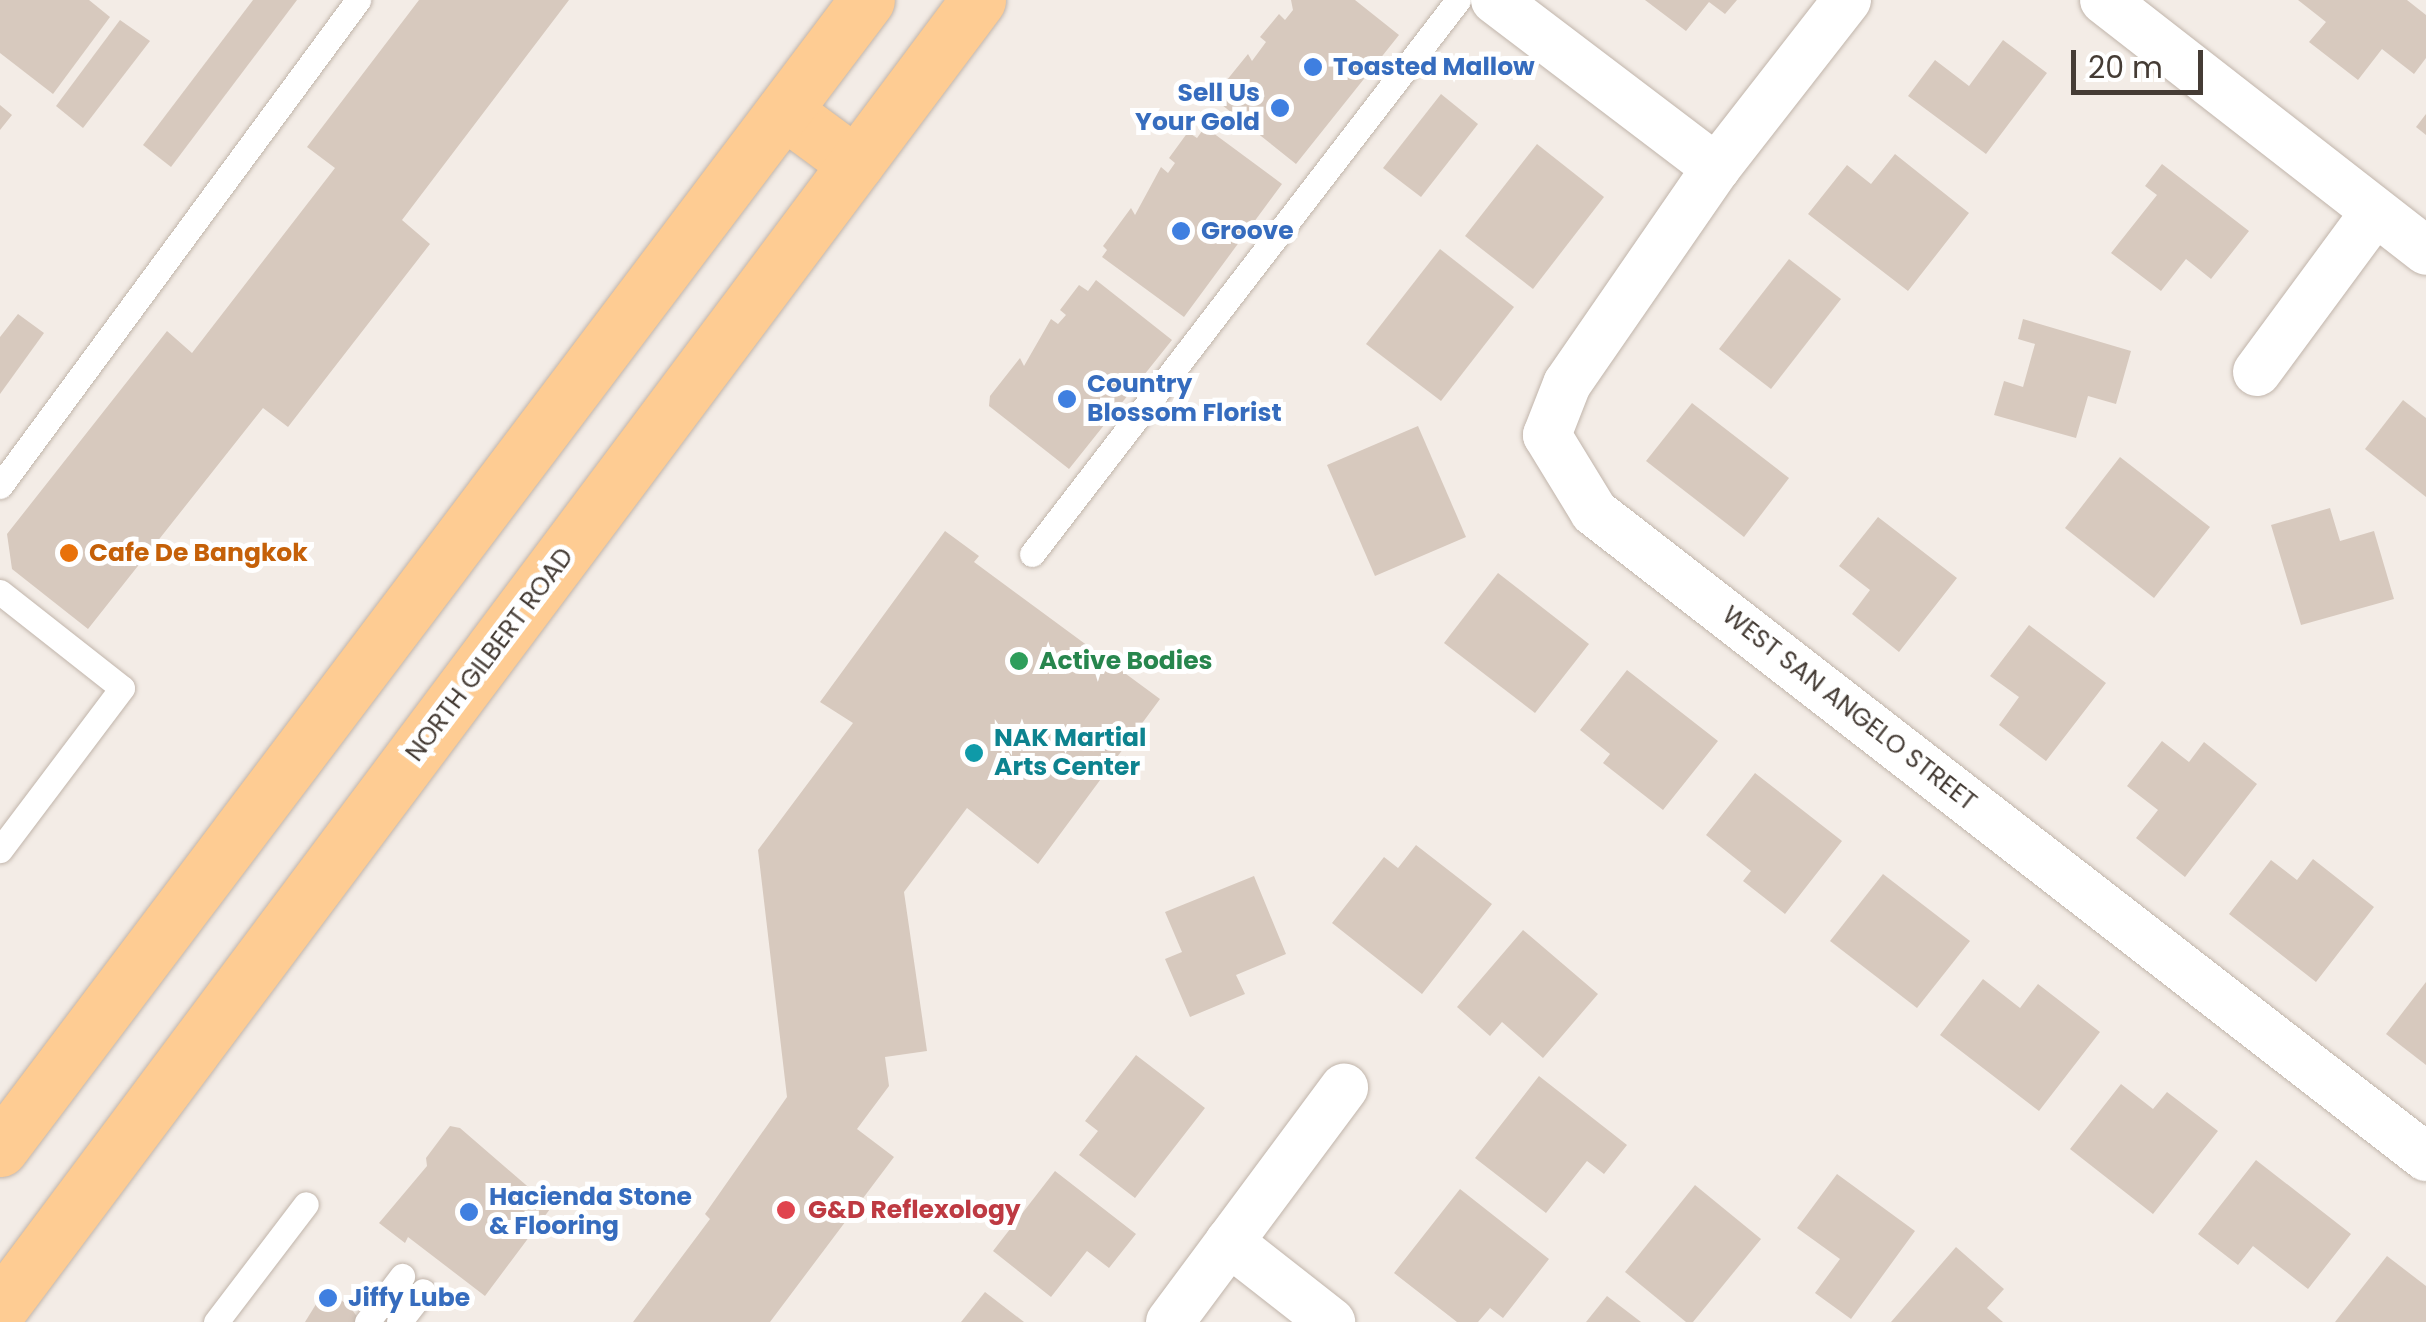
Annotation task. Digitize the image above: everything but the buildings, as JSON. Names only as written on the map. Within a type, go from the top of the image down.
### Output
[{"type":"main road","points":[[0,1149],[866,0]]},
{"type":"main road","name":"NORTH GILBERT ROAD","points":[[0,1308],[978,0]]},
{"type":"main road","points":[[784,111],[856,164]]},
{"type":"street","points":[[1495,0],[1716,168],[1846,0]]},
{"type":"street","points":[[2104,0],[2426,251]]},
{"type":"street","name":"WEST SAN ANGELO STREET","points":[[1716,168],[1567,384],[1547,435],[1594,512],[2426,1157]]},
{"type":"street","points":[[2258,372],[2375,212]]},
{"type":"street","points":[[1170,1322],[1344,1088]]},
{"type":"street","points":[[1229,1242],[1331,1322]]},
{"type":"lane","points":[[0,486],[358,0]]},
{"type":"lane","points":[[1032,554],[1458,0]]},
{"type":"lane","points":[[0,592],[122,688],[0,850]]},
{"type":"lane","points":[[216,1322],[306,1204]]},
{"type":"lane","points":[[367,1322],[412,1283],[398,1322]]},
{"type":"place","name":"Toasted Mallow","points":[[1313,67]]},
{"type":"place","name":"Sell Us Your Gold","points":[[1280,108]]},
{"type":"place","name":"Groove","points":[[1181,231]]},
{"type":"place","name":"Country Blossom Florist","points":[[1067,399]]},
{"type":"place","name":"Cafe De Bangkok","points":[[69,553]]},
{"type":"place","name":"Active Bodies","points":[[1019,661]]},
{"type":"place","name":"NAK Martial Arts Center","points":[[974,753]]},
{"type":"place","name":"G&D Reflexology","points":[[786,1210]]},
{"type":"place","name":"Hacienda Stone & Flooring","points":[[469,1212]]},
{"type":"place","name":"Jiffy Lube","points":[[328,1298]]}]
